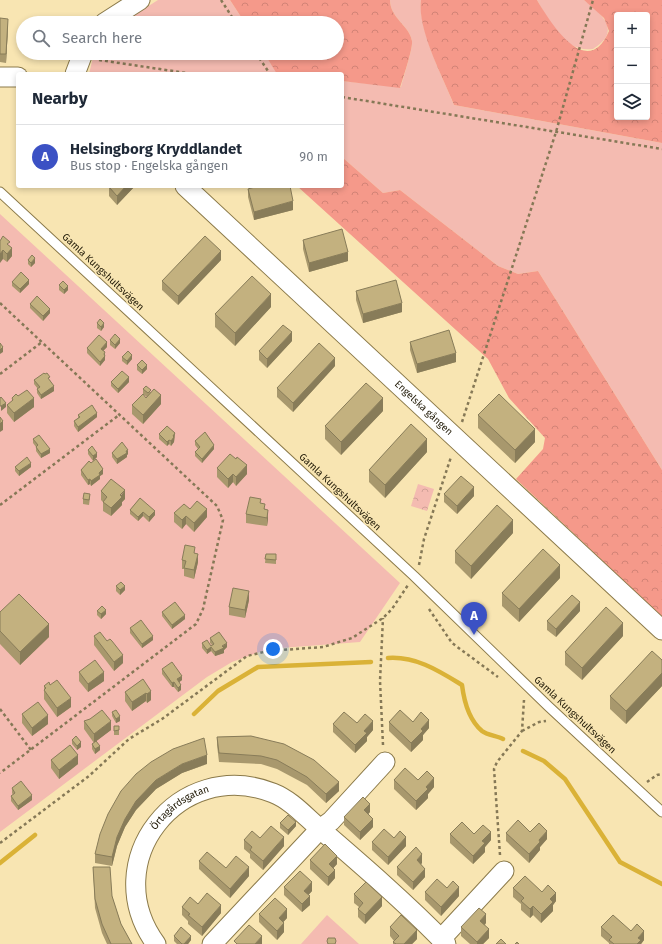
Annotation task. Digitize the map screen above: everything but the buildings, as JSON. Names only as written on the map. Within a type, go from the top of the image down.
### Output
[{"type":"street","points":[[115,16],[140,0]]},
{"type":"street","points":[[77,72],[87,60]]},
{"type":"street","points":[[0,77],[16,77]]},
{"type":"street","name":"Engelska gången","points":[[187,188],[662,630]]},
{"type":"street","points":[[212,944],[320,829],[331,821],[385,762]]},
{"type":"street","name":"Örtagårdsgatan","points":[[156,944],[142,918],[138,906],[135,883],[137,865],[149,833],[166,812],[190,796],[207,789],[227,786],[255,788],[284,798],[443,942],[504,871]]},
{"type":"lane","name":"Gamla Kungshultsvägen","points":[[0,192],[414,576],[562,719],[662,812]]},
{"type":"path","points":[[221,0],[231,16]]},
{"type":"path","points":[[0,843],[89,776],[129,739],[162,719],[247,656],[268,651],[324,647],[336,644],[352,638],[383,618],[392,608],[417,570],[424,539],[556,132],[593,0]]},
{"type":"path","points":[[98,60],[179,72]]},
{"type":"path","points":[[261,60],[269,72]]},
{"type":"path","points":[[344,97],[662,149]]},
{"type":"path","points":[[0,303],[217,506],[223,520],[203,610],[196,624],[0,773]]},
{"type":"path","points":[[0,374],[42,342]]},
{"type":"path","points":[[0,505],[119,414]]},
{"type":"path","points":[[383,618],[380,708],[385,762]]},
{"type":"path","points":[[522,731],[524,694]]},
{"type":"path","points":[[0,709],[31,750]]},
{"type":"path","points":[[504,871],[500,854],[494,769],[497,762],[522,731],[539,722],[562,719]]},
{"type":"path","points":[[639,790],[648,780],[662,774]]},
{"type":"green space","points":[[158,0],[230,0],[240,16],[133,16]]},
{"type":"green space","points":[[230,0],[390,0],[393,12],[408,31],[412,41],[400,88],[344,81],[344,72],[276,72],[268,60],[344,60],[344,16],[240,16]]},
{"type":"green space","points":[[390,0],[421,0],[423,25],[427,39],[454,105],[662,143],[662,470],[538,271],[518,274],[498,266],[400,190],[383,193],[344,159],[344,81],[401,87],[412,41],[408,31],[396,17]]},
{"type":"green space","points":[[421,0],[537,0],[560,33],[570,43],[580,49],[590,51],[600,45],[609,31],[604,18],[584,0],[662,0],[662,143],[454,105],[432,53],[423,25]]},
{"type":"green space","points":[[537,0],[584,0],[603,17],[608,30],[606,36],[602,42],[593,49],[583,49],[574,46],[566,41],[552,26]]},
{"type":"green space","points":[[92,60],[269,60],[276,72],[89,72]]},
{"type":"green space","points":[[344,159],[383,193],[400,190],[498,266],[518,274],[538,271],[662,470],[662,617],[516,479],[543,449],[545,438],[509,398],[488,359],[299,188],[344,188]]},
{"type":"green space","points":[[0,214],[400,583],[360,642],[268,649],[232,662],[207,677],[0,832]]},
{"type":"green space","points":[[418,484],[434,489],[427,511],[411,506]]},
{"type":"green space","points":[[327,915],[359,944],[301,944]]},
{"type":"waterway","points":[[388,658],[408,659],[418,662],[436,670],[462,685],[470,716],[477,727],[484,732],[503,739]]},
{"type":"waterway","points":[[194,714],[218,691],[258,667],[371,662]]},
{"type":"waterway","points":[[523,751],[544,761],[565,779],[620,862],[662,884]]},
{"type":"waterway","points":[[0,863],[35,835]]},
{"type":"place","name":"Helsingborg Kryddlandet","points":[[474,635]]}]
